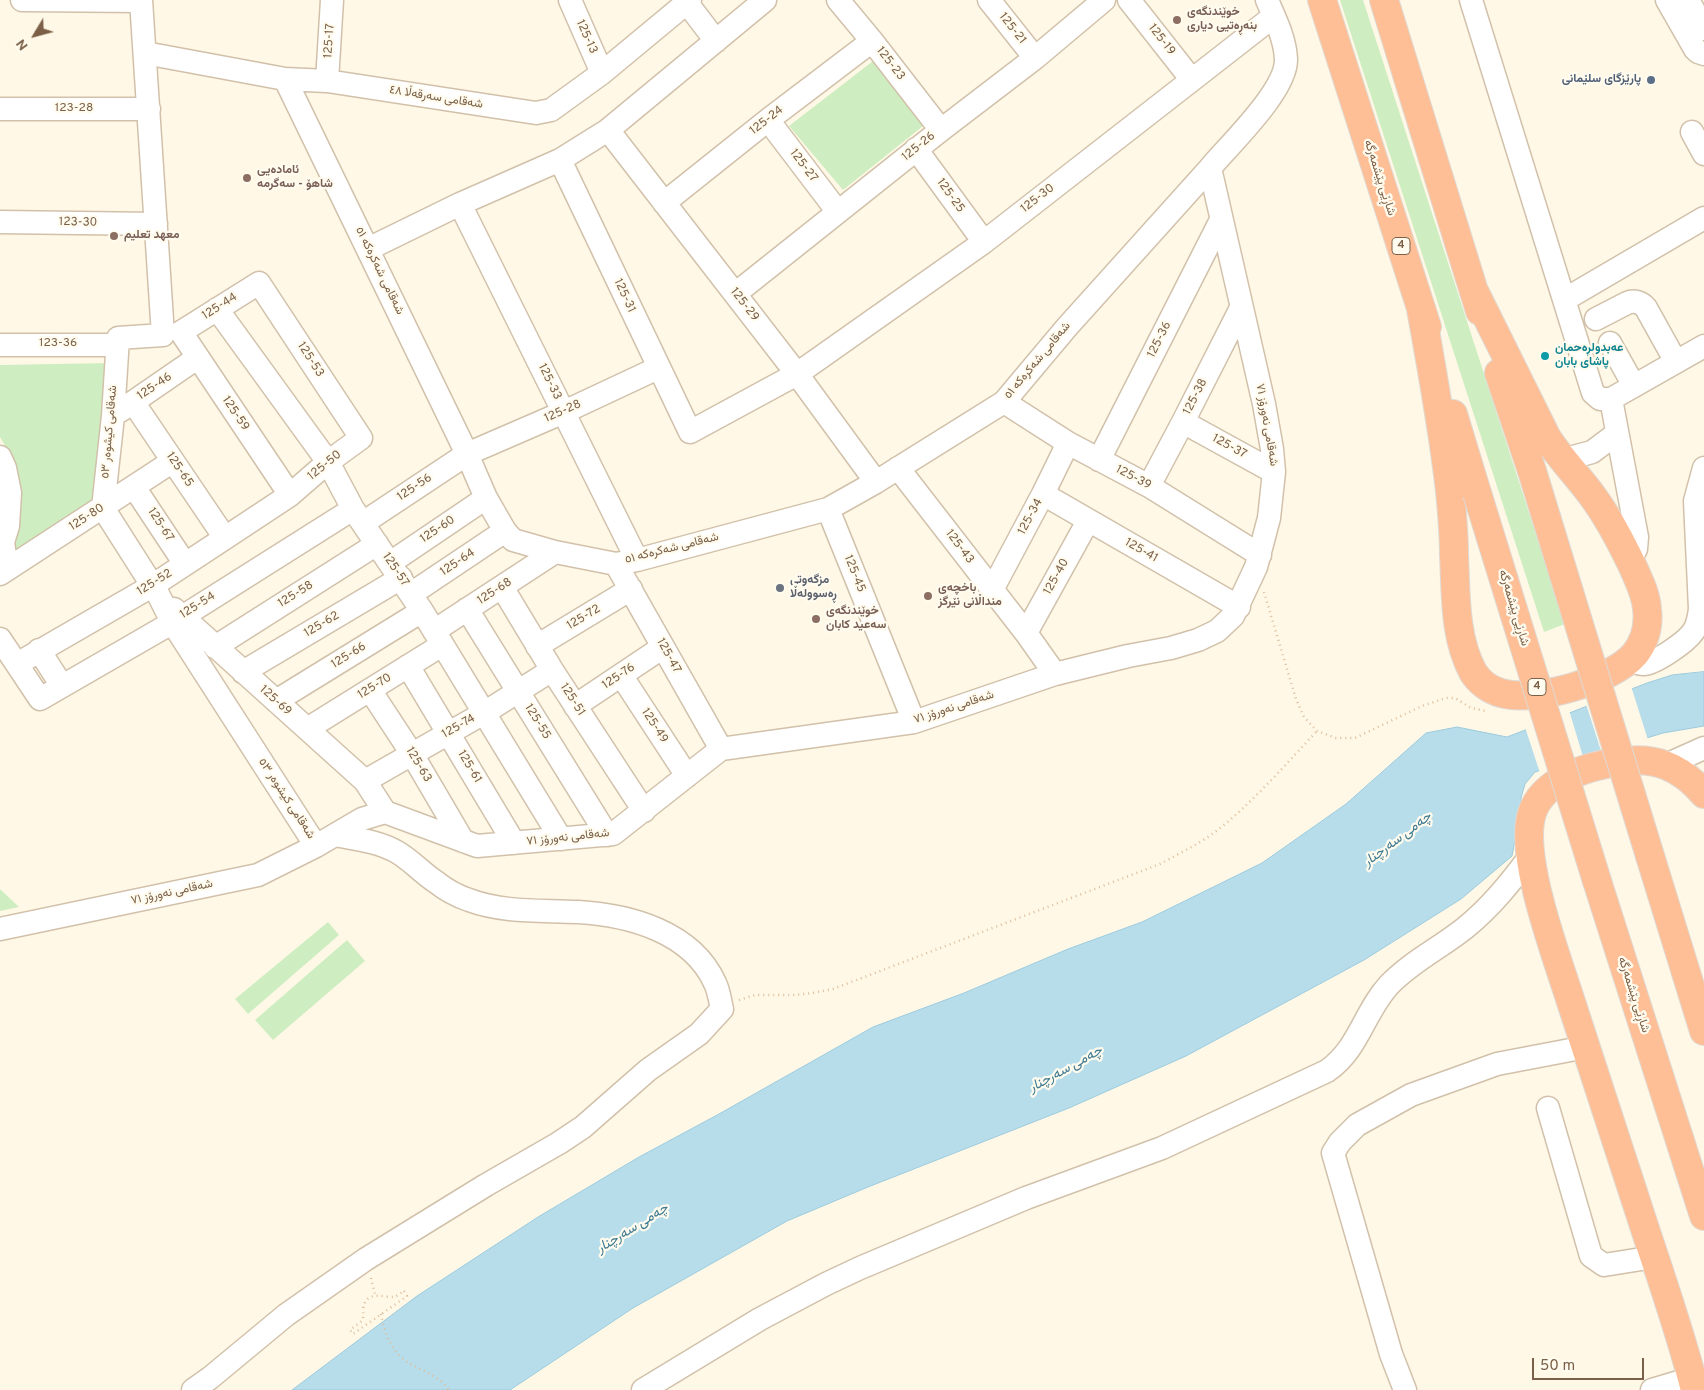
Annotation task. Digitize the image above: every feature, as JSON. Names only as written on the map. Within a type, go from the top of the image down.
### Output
[{"type":"highway","name":"شاڕێی پێشمەرگە","points":[[1322,0],[1421,309],[1597,881],[1704,1216]]},
{"type":"highway","points":[[1384,0],[1704,1031]]},
{"type":"highway","points":[[1421,309],[1446,457],[1454,543],[1457,612],[1463,645],[1472,670],[1480,680],[1496,692],[1515,696],[1544,693],[1580,685],[1604,677],[1629,660],[1641,644],[1648,626],[1643,590],[1620,539],[1602,510],[1547,438],[1474,294]]},
{"type":"highway","points":[[1693,1384],[1539,897],[1531,855],[1530,828],[1532,814],[1538,801],[1552,787],[1563,779],[1591,767],[1619,761],[1648,760],[1666,765],[1690,779],[1704,794]]},
{"type":"street","points":[[22,0],[141,1],[156,224],[172,328],[163,335],[118,338],[117,345]]},
{"type":"street","name":"125-17","points":[[327,81],[332,0]]},
{"type":"street","name":"125-13","points":[[570,0],[602,73]]},
{"type":"street","points":[[368,249],[460,204],[560,160],[608,130],[765,0]]},
{"type":"street","name":"125-23","points":[[838,0],[941,130]]},
{"type":"street","name":"125-21","points":[[989,0],[1035,58]]},
{"type":"street","name":"125-26","points":[[735,294],[941,130],[1035,58],[1104,0]]},
{"type":"street","name":"125-19","points":[[1129,0],[1192,80]]},
{"type":"street","points":[[1471,0],[1593,394],[1600,399],[1611,399],[1704,346]]},
{"type":"street","points":[[1667,0],[1695,49],[1704,54]]},
{"type":"street","points":[[1688,0],[1704,30]]},
{"type":"street","points":[[688,2],[716,41]]},
{"type":"street","name":"شەقامی سەرقەڵا ٤٨","points":[[145,53],[285,79],[327,81],[536,113],[551,110],[602,73],[688,2]]},
{"type":"street","points":[[1210,168],[1272,97],[1283,75],[1286,60],[1279,30],[1270,8]]},
{"type":"street","name":"125-30","points":[[690,432],[797,374],[984,242],[1192,80],[1270,8]]},
{"type":"street","name":"125-24","points":[[664,203],[768,120],[872,41]]},
{"type":"street","name":"شەقامی شەکرەکە ٥١","points":[[285,79],[467,454],[486,498],[505,532],[513,540],[556,552],[627,562],[828,509],[876,482],[1004,402],[1067,327],[1210,168]]},
{"type":"street","name":"123-28","points":[[0,109],[149,109]]},
{"type":"street","name":"125-27","points":[[768,120],[838,212]]},
{"type":"street","name":"125-29","points":[[608,130],[797,374],[876,482]]},
{"type":"street","points":[[1692,132],[1704,154]]},
{"type":"street","name":"125-25","points":[[916,150],[984,242]]},
{"type":"street","name":"125-31","points":[[560,160],[690,432]]},
{"type":"street","name":"شەقامی نەورۆز ٧١","points":[[0,929],[258,875],[316,846],[362,818],[385,812],[477,846],[613,834],[720,749],[914,722],[1055,674],[1128,656],[1171,648],[1198,640],[1217,630],[1226,624],[1238,607],[1258,561],[1269,518],[1274,472],[1264,404],[1210,168]]},
{"type":"street","name":"125-33","points":[[460,204],[564,412],[627,562]]},
{"type":"street","points":[[1564,300],[1704,218]]},
{"type":"street","name":"125-36","points":[[1099,460],[1221,220]]},
{"type":"street","name":"123-30","points":[[0,222],[156,224]]},
{"type":"street","name":"125-44","points":[[172,328],[217,309],[259,283]]},
{"type":"street","name":"125-53","points":[[259,283],[361,438]]},
{"type":"street","points":[[1596,319],[1627,303],[1640,303],[1646,308],[1676,362]]},
{"type":"street","name":"125-38","points":[[1149,486],[1184,422],[1241,308]]},
{"type":"street","name":"125-57","points":[[217,309],[328,462],[358,516],[406,586],[560,839]]},
{"type":"street","name":"125-59","points":[[172,328],[197,358],[290,495]]},
{"type":"street","points":[[1610,343],[1634,386]]},
{"type":"street","name":"123-36","points":[[0,345],[117,345]]},
{"type":"street","name":"شەقامی کیشوەر ٥٣","points":[[103,508],[113,416],[117,345]]},
{"type":"street","name":"125-46","points":[[113,416],[197,358]]},
{"type":"street","name":"125-28","points":[[467,454],[564,412],[658,368]]},
{"type":"street","points":[[1611,399],[1637,538],[1636,550],[1630,560]]},
{"type":"street","name":"125-65","points":[[133,402],[225,538]]},
{"type":"street","name":"125-39","points":[[1004,402],[1068,443],[1149,486],[1258,561]]},
{"type":"street","name":"125-37","points":[[1184,422],[1274,472]]},
{"type":"street","points":[[1562,460],[1592,452],[1615,428]]},
{"type":"street","name":"125-50","points":[[290,495],[328,462],[361,438]]},
{"type":"street","name":"125-34","points":[[992,590],[1044,494],[1068,443]]},
{"type":"street","name":"125-56","points":[[358,516],[467,454]]},
{"type":"street","points":[[0,458],[5,468],[10,492],[8,526],[3,542],[3,572]]},
{"type":"street","name":"125-80","points":[[3,572],[173,461]]},
{"type":"street","name":"125-43","points":[[898,468],[1026,633],[1055,674]]},
{"type":"street","points":[[1629,660],[1636,663],[1650,663],[1659,658],[1689,637],[1699,620],[1701,581],[1695,501],[1704,468]]},
{"type":"street","name":"125-67","points":[[134,487],[185,564]]},
{"type":"street","name":"125-41","points":[[1044,494],[1238,607]]},
{"type":"street","name":"125-52","points":[[17,664],[39,650],[156,591],[185,564],[290,495]]},
{"type":"street","name":"125-60","points":[[406,586],[486,498]]},
{"type":"street","points":[[103,508],[156,591]]},
{"type":"street","name":"125-45","points":[[828,509],[914,722]]},
{"type":"street","name":"125-54","points":[[17,664],[40,699],[358,516]]},
{"type":"street","name":"125-40","points":[[1026,633],[1088,521]]},
{"type":"street","name":"125-64","points":[[406,586],[505,532]]},
{"type":"street","name":"125-58","points":[[215,647],[377,544]]},
{"type":"street","name":"125-68","points":[[438,638],[467,609],[556,552]]},
{"type":"street","name":"125-47","points":[[627,562],[631,589],[720,749]]},
{"type":"street","name":"125-62","points":[[243,672],[406,586]]},
{"type":"street","name":"125-66","points":[[276,701],[406,586]]},
{"type":"street","name":"125-51","points":[[502,587],[552,670],[644,811]]},
{"type":"street","name":"125-72","points":[[537,646],[631,589]]},
{"type":"street","name":"125-69","points":[[156,591],[177,619],[215,647],[365,782],[385,812]]},
{"type":"street","name":"125-55","points":[[467,609],[607,835]]},
{"type":"street","name":"شەقامی کیشوەر ٥٣","points":[[177,619],[316,846]]},
{"type":"street","name":"125-70","points":[[307,729],[408,666],[438,638]]},
{"type":"street","points":[[0,639],[17,664]]},
{"type":"street","name":"125-76","points":[[575,706],[663,647]]},
{"type":"street","points":[[39,650],[62,686]]},
{"type":"street","name":"125-61","points":[[408,666],[514,843]]},
{"type":"street","name":"125-74","points":[[365,782],[484,713],[552,670]]},
{"type":"street","name":"125-49","points":[[621,675],[687,776]]},
{"type":"street","name":"125-63","points":[[370,690],[412,754],[463,841]]},
{"type":"street","points":[[1666,765],[1704,748]]},
{"type":"street","points":[[193,1390],[286,1316],[366,1259],[583,1127],[633,1082],[698,1034],[722,1009],[716,985],[700,959],[677,939],[654,928],[604,914],[506,909],[487,906],[451,892],[435,882],[396,851],[367,841],[335,835]]},
{"type":"street","points":[[643,1390],[760,1319],[860,1268],[1026,1198],[1162,1148],[1328,1071],[1345,1056],[1387,987],[1403,970],[1445,943],[1486,910],[1504,891],[1531,855]]},
{"type":"street","points":[[1405,1390],[1391,1354],[1333,1153],[1340,1142],[1357,1124],[1411,1095],[1497,1064],[1586,1047]]},
{"type":"street","points":[[1548,1108],[1591,1256],[1604,1265],[1654,1257]]},
{"type":"street","points":[[1652,1390],[1693,1384]]},
{"type":"path","points":[[1258,561],[1296,699],[1304,717],[1318,731],[1336,738],[1355,738],[1422,706],[1446,698],[1455,698],[1471,708],[1484,711],[1496,709],[1515,696]]},
{"type":"path","points":[[722,1009],[738,1000],[755,995],[793,995],[833,989],[1160,864],[1218,830],[1244,808],[1318,731]]},
{"type":"path","points":[[404,1291],[407,1296],[382,1314],[353,1334],[350,1330],[362,1321],[365,1304],[370,1297],[379,1295],[395,1298],[404,1291]]},
{"type":"path","points":[[382,1314],[387,1335],[396,1351],[406,1361],[437,1378],[450,1390]]},
{"type":"green space","points":[[1340,0],[1363,0],[1565,624],[1544,632]]},
{"type":"green space","points":[[873,61],[923,126],[843,190],[789,126]]},
{"type":"green space","points":[[109,363],[96,506],[12,558],[20,523],[21,489],[13,460],[0,437],[0,365]]},
{"type":"green space","points":[[0,889],[19,907],[0,911]]},
{"type":"green space","points":[[328,922],[339,935],[248,1014],[235,999]]},
{"type":"green space","points":[[347,940],[365,961],[273,1040],[255,1020]]},
{"type":"water","name":"چەمی سەرچنار","points":[[1704,672],[1704,726],[1663,733],[1535,772],[1525,784],[1521,798],[1512,856],[1461,899],[1364,960],[1186,1056],[1069,1108],[787,1221],[633,1308],[510,1390],[292,1390],[417,1296],[538,1217],[639,1157],[873,1027],[964,993],[1068,949],[1142,922],[1262,863],[1346,804],[1426,733],[1457,727],[1507,737],[1647,683],[1672,675]]},
{"type":"pier","points":[[1631,686],[1648,740],[1602,754],[1586,704]]},
{"type":"pier","points":[[1569,710],[1584,760],[1540,773],[1525,727]]},
{"type":"place","name":"خوێندنگەی بنەڕەتیی دیاری","points":[[1177,20]]},
{"type":"place","name":"پارێزگای سلێمانی","points":[[1651,80]]},
{"type":"place","name":"ئامادەیی شاهۆ - سەگرمە","points":[[247,178]]},
{"type":"place","name":"معهد تعليم","points":[[114,236]]},
{"type":"place","name":"عەبدولڕەحمان پاشای بابان","points":[[1545,356]]},
{"type":"place","name":"مزگەوتی ڕەسوولەڵا","points":[[780,588]]},
{"type":"place","name":"باخچەی منداڵانی نێرگز","points":[[928,596]]},
{"type":"place","name":"خوێندنگەی سەعید کابان","points":[[816,619]]}]
